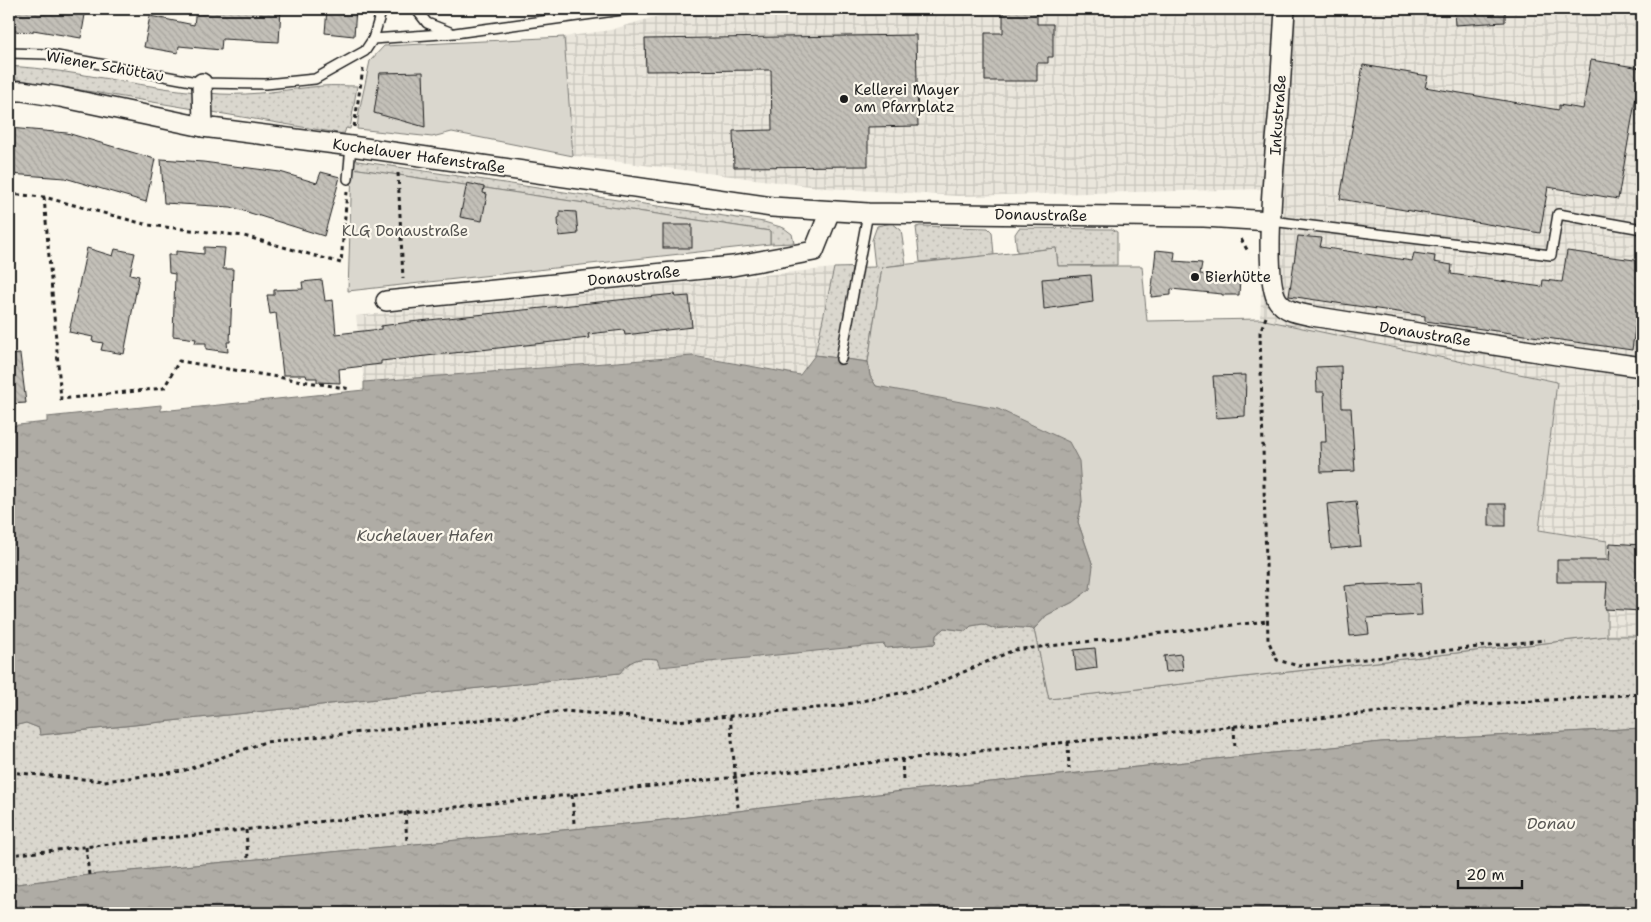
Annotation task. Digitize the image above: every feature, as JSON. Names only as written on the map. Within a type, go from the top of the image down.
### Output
[{"type":"street","name":"Inkustraße","points":[[1271,220],[1285,9]]},
{"type":"street","points":[[202,83],[204,127]]},
{"type":"street","name":"Kuchelauer Hafenstraße","points":[[9,91],[22,91],[60,97],[204,127],[772,206],[830,212]]},
{"type":"street","name":"Donaustraße","points":[[386,301],[733,266],[814,251],[830,212],[1204,217],[1271,220]]},
{"type":"street","points":[[1271,220],[1271,281],[1277,300]]},
{"type":"street","name":"Donaustraße","points":[[1277,300],[1288,310],[1312,316],[1642,367]]},
{"type":"lane","name":"Wiener Schüttau","points":[[9,53],[46,54],[202,83],[266,84],[315,79],[365,51],[373,39],[382,9]]},
{"type":"lane","points":[[416,9],[427,23],[455,33]]},
{"type":"lane","points":[[373,39],[455,33],[628,9]]},
{"type":"lane","points":[[348,179],[351,146]]},
{"type":"lane","points":[[842,359],[868,213]]},
{"type":"lane","points":[[1271,220],[1551,255],[1558,214],[1642,230]]},
{"type":"path","points":[[351,146],[365,51]]},
{"type":"path","points":[[398,172],[403,271]]},
{"type":"path","points":[[9,194],[44,197],[148,226],[244,236],[341,263],[348,179]]},
{"type":"path","points":[[44,197],[61,399],[164,388],[180,361],[351,389]]},
{"type":"path","points":[[1277,300],[1260,332],[1268,640],[1277,660],[1299,666],[1545,640]]},
{"type":"path","points":[[9,772],[104,781],[183,771],[265,742],[565,711],[676,721],[838,706],[929,686],[1014,650],[1268,621]]},
{"type":"path","points":[[9,855],[1068,742],[1423,708],[1642,694]]},
{"type":"path","points":[[730,716],[738,807]]},
{"type":"path","points":[[1234,726],[1235,750]]},
{"type":"path","points":[[1068,742],[1069,769]]},
{"type":"path","points":[[902,759],[903,780]]},
{"type":"path","points":[[572,794],[574,823]]},
{"type":"path","points":[[405,812],[408,842]]},
{"type":"path","points":[[246,830],[248,858]]},
{"type":"path","points":[[86,847],[89,875]]},
{"type":"shaded area","points":[[682,9],[1642,9],[1642,636],[1607,636],[1607,541],[1539,530],[1557,382],[1260,319],[1267,189],[958,196],[826,188],[573,156],[564,37],[610,30]]},
{"type":"shaded area","points":[[834,268],[815,355],[800,375],[693,356],[364,382],[356,316]]},
{"type":"green space","points":[[564,37],[573,156],[452,132],[432,137],[357,129],[370,61],[384,46]]},
{"type":"green space","points":[[9,66],[36,68],[167,89],[220,94],[258,93],[326,86],[357,86],[350,129],[346,128],[344,134],[9,78]]},
{"type":"green space","points":[[351,160],[764,222],[784,228],[792,234],[794,243],[770,244],[770,231],[352,168]]},
{"type":"green space","name":"KLG Donaustraße","points":[[352,168],[770,231],[770,244],[348,291]]},
{"type":"green space","points":[[892,223],[901,230],[906,264],[882,267],[868,362],[815,355],[834,268],[875,267],[872,240],[877,226]]},
{"type":"green space","points":[[916,227],[988,228],[992,232],[994,255],[920,262]]},
{"type":"green space","points":[[1019,228],[1112,229],[1117,232],[1117,265],[1058,266],[1056,248],[1017,252],[1015,234]]},
{"type":"green space","points":[[1056,248],[1058,266],[1142,266],[1147,321],[1260,319],[1557,382],[1539,530],[1607,541],[1607,636],[1049,699],[1034,629],[1047,615],[1073,602],[1093,566],[1078,522],[1082,501],[894,391],[876,386],[870,376],[868,362],[882,267]]},
{"type":"green space","points":[[983,624],[995,629],[1012,627],[1034,629],[1049,699],[1607,636],[1642,636],[1642,728],[1381,742],[903,791],[647,822],[89,875],[9,885],[9,727],[26,723],[39,728],[41,735],[619,673],[632,662],[645,658],[657,659],[884,644],[886,648],[935,644],[936,635],[944,628],[966,631],[971,626]]},
{"type":"water","name":"Kuchelauer Hafen","points":[[815,355],[868,362],[870,376],[876,386],[998,409],[1069,442],[1079,461],[1082,501],[1078,522],[1093,566],[1090,589],[1073,602],[1047,615],[1034,629],[1012,627],[995,629],[983,624],[971,626],[966,631],[944,628],[936,635],[935,644],[886,648],[884,644],[660,667],[657,659],[645,658],[632,662],[620,673],[40,735],[39,728],[26,723],[9,727],[9,426],[47,422],[47,417],[161,405],[161,411],[364,390],[364,382],[693,356],[800,375]]},
{"type":"water","name":"Donau","points":[[1642,728],[1642,913],[9,913],[9,885],[89,875],[647,822],[903,791],[1381,742]]},
{"type":"building","points":[[9,9],[86,9],[81,38],[33,30],[33,32],[11,31]]},
{"type":"building","points":[[196,9],[281,9],[279,42],[222,39],[221,50],[179,46],[178,53],[144,47],[150,16],[194,25]]},
{"type":"building","points":[[327,9],[356,9],[354,36],[325,33]]},
{"type":"building","points":[[1003,9],[1037,9],[1037,24],[1053,24],[1053,57],[1048,57],[1048,63],[1037,63],[1037,81],[985,81],[985,33],[1003,33]]},
{"type":"building","points":[[1454,9],[1505,9],[1505,22],[1455,25]]},
{"type":"building","name":"Kellerei Mayer am Pfarrplatz","points":[[916,35],[918,126],[868,127],[868,166],[734,167],[733,131],[772,130],[771,70],[646,71],[645,39]]},
{"type":"building","points":[[1591,60],[1641,68],[1618,199],[1548,187],[1540,233],[1340,199],[1363,65],[1428,76],[1425,87],[1559,110],[1559,105],[1583,109]]},
{"type":"building","points":[[423,72],[425,127],[374,113],[380,73]]},
{"type":"building","points":[[9,128],[67,133],[155,159],[146,202],[65,178],[9,174]]},
{"type":"building","points":[[161,159],[203,162],[280,172],[317,183],[321,172],[340,177],[324,236],[231,207],[164,203]]},
{"type":"building","points":[[467,183],[484,187],[483,193],[487,194],[482,221],[460,217]]},
{"type":"building","points":[[560,211],[576,212],[578,234],[559,236],[558,218],[560,217]]},
{"type":"building","points":[[663,225],[692,225],[692,248],[663,248]]},
{"type":"building","points":[[1298,236],[1322,238],[1320,247],[1412,261],[1414,253],[1435,256],[1434,262],[1452,265],[1451,274],[1542,287],[1543,280],[1562,282],[1567,251],[1642,261],[1642,279],[1632,350],[1425,321],[1425,316],[1289,296]]},
{"type":"building","points":[[204,247],[225,248],[223,269],[233,269],[230,342],[227,342],[228,352],[206,349],[206,343],[195,343],[196,339],[173,336],[175,274],[169,273],[168,255],[176,255],[176,251],[204,254]]},
{"type":"building","points":[[87,248],[113,256],[115,249],[135,253],[130,274],[139,276],[124,354],[101,350],[103,343],[92,341],[93,337],[69,332]]},
{"type":"building","points":[[1156,250],[1175,252],[1174,261],[1202,263],[1200,274],[1240,277],[1239,295],[1171,289],[1171,295],[1151,297]]},
{"type":"building","points":[[1091,275],[1093,302],[1044,309],[1042,279]]},
{"type":"building","points":[[322,280],[325,301],[333,300],[336,334],[381,329],[381,326],[410,322],[675,294],[676,297],[689,296],[692,327],[625,335],[624,330],[588,334],[589,338],[381,361],[381,364],[339,369],[340,383],[317,382],[317,378],[307,378],[306,375],[283,375],[276,313],[270,314],[267,295],[274,295],[274,290],[303,289],[302,282]]},
{"type":"building","points":[[20,354],[26,403],[9,404],[9,355]]},
{"type":"building","points":[[1341,366],[1342,408],[1351,408],[1355,471],[1321,472],[1320,442],[1326,442],[1324,392],[1317,392],[1316,367]]},
{"type":"building","points":[[1246,375],[1245,416],[1216,418],[1213,376]]},
{"type":"building","points":[[1356,501],[1361,546],[1331,549],[1327,504]]},
{"type":"building","points":[[1489,504],[1506,504],[1506,526],[1489,526]]},
{"type":"building","points":[[1610,543],[1642,545],[1642,611],[1605,609],[1607,582],[1557,582],[1557,560],[1609,560]]},
{"type":"building","points":[[1420,583],[1422,615],[1367,618],[1369,634],[1350,636],[1345,586]]},
{"type":"building","points":[[1095,648],[1097,668],[1076,671],[1074,650]]},
{"type":"building","points":[[1181,654],[1183,670],[1166,672],[1164,656]]},
{"type":"place","name":"Kellerei Mayer am Pfarrplatz","points":[[844,99]]},
{"type":"place","name":"Bierhütte","points":[[1195,277]]}]
